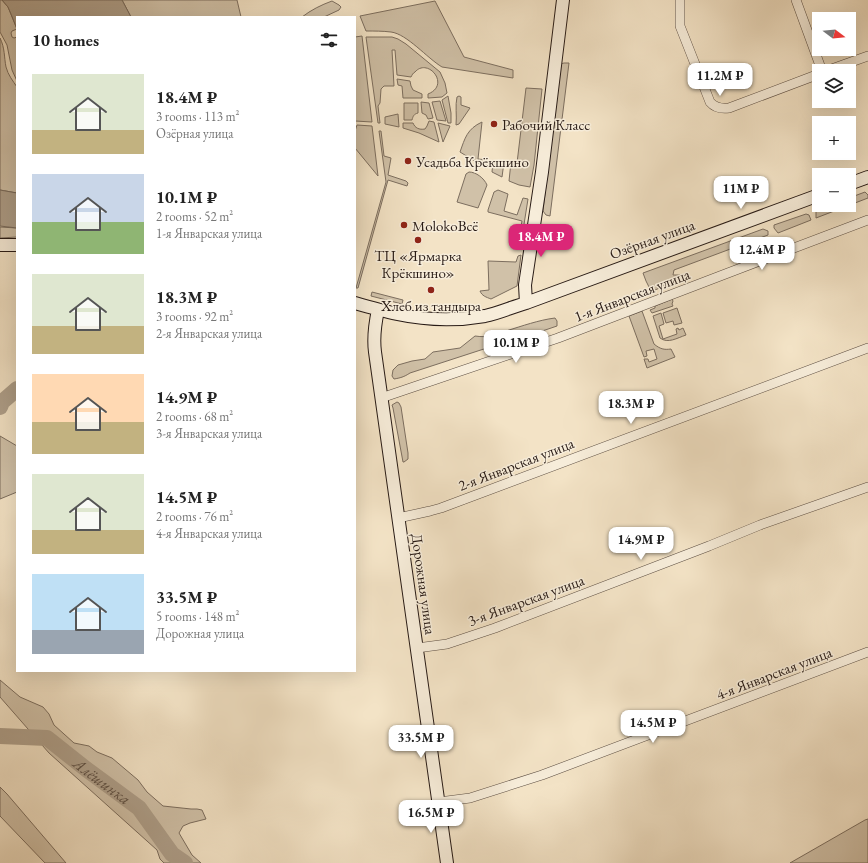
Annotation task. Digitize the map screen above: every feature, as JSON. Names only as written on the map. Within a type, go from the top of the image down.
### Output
[{"type":"street","points":[[526,303],[525,284],[542,172],[563,0]]},
{"type":"street","points":[[680,0],[680,26],[710,102],[714,106],[718,108],[729,108],[812,77]]},
{"type":"street","points":[[796,0],[819,64]]},
{"type":"street","points":[[846,64],[868,56]]},
{"type":"street","points":[[856,181],[868,177]]},
{"type":"street","name":"Озёрная улица","points":[[356,303],[411,317],[451,319],[485,316],[526,303],[812,198]]},
{"type":"street","name":"1-я Январская улица","points":[[381,398],[558,338],[868,220]]},
{"type":"street","points":[[0,245],[16,244]]},
{"type":"street","name":"Дорожная улица","points":[[378,310],[374,328],[374,341],[381,398],[447,863]]},
{"type":"street","name":"2-я Январская улица","points":[[398,518],[441,508],[868,348]]},
{"type":"street","name":"3-я Январская улица","points":[[417,648],[447,644],[495,628],[760,526],[868,487]]},
{"type":"street","name":"4-я Январская улица","points":[[439,802],[470,798],[542,775],[868,652]]},
{"type":"shaded area","points":[[0,0],[2,0],[8,7],[16,27],[16,29],[11,33],[12,37],[16,37],[16,79],[12,70],[7,45],[0,32]]},
{"type":"shaded area","points":[[2,0],[122,0],[130,16],[16,16],[16,27],[8,7]]},
{"type":"shaded area","points":[[122,0],[237,0],[241,16],[130,16]]},
{"type":"shaded area","points":[[332,1],[341,7],[339,10],[326,16],[303,16],[316,8]]},
{"type":"shaded area","points":[[435,1],[464,57],[513,70],[513,78],[442,67],[404,37],[391,32],[366,31],[360,16]]},
{"type":"shaded area","points":[[362,36],[372,122],[356,121],[356,37]]},
{"type":"shaded area","points":[[366,37],[392,37],[406,44],[440,72],[445,83],[447,93],[442,97],[428,98],[428,94],[435,90],[438,85],[435,74],[426,68],[420,68],[411,77],[397,75],[395,50],[392,50],[394,86],[384,86],[381,89],[380,103],[378,106],[380,123],[378,123]]},
{"type":"shaded area","points":[[0,38],[4,49],[7,70],[16,86],[16,193],[0,190]]},
{"type":"shaded area","points":[[569,63],[550,216],[546,215],[543,211],[560,64]]},
{"type":"shaded area","points":[[397,79],[410,81],[413,90],[422,94],[422,98],[403,98],[402,86],[398,85]]},
{"type":"shaded area","points":[[526,88],[542,89],[534,165],[530,187],[509,181],[511,162],[517,163]]},
{"type":"shaded area","points":[[448,96],[451,123],[448,123],[442,100]]},
{"type":"shaded area","points":[[459,96],[461,97],[461,105],[470,108],[459,124],[456,125],[456,100]]},
{"type":"shaded area","points":[[440,101],[446,121],[437,120],[432,102]]},
{"type":"shaded area","points":[[421,102],[429,103],[433,118],[428,119],[426,115],[422,113]]},
{"type":"shaded area","points":[[404,103],[418,103],[418,113],[414,115],[412,120],[404,120]]},
{"type":"shaded area","points":[[398,114],[399,127],[385,124],[385,117]]},
{"type":"shaded area","points":[[429,121],[434,122],[439,142],[403,128],[403,123],[413,123],[418,128],[425,129]]},
{"type":"shaded area","points":[[482,122],[478,159],[487,160],[486,168],[460,152],[465,138],[470,131]]},
{"type":"shaded area","points":[[438,123],[450,126],[443,142]]},
{"type":"shaded area","points":[[357,125],[372,126],[378,176],[356,149]]},
{"type":"shaded area","points":[[379,131],[381,131],[384,156],[391,158],[388,175],[408,183],[407,186],[388,180],[358,288],[356,288],[386,182]]},
{"type":"shaded area","points":[[493,161],[504,162],[502,177],[492,172]]},
{"type":"shaded area","points":[[469,172],[480,176],[487,185],[478,208],[457,202],[466,174]]},
{"type":"shaded area","points":[[0,190],[16,193],[16,228],[0,226]]},
{"type":"shaded area","points":[[498,190],[508,194],[504,211],[517,215],[523,198],[528,199],[522,237],[519,236],[522,221],[488,212],[494,192]]},
{"type":"shaded area","points":[[865,192],[868,195],[868,198],[856,203],[856,195]]},
{"type":"shaded area","points":[[816,212],[832,212],[816,218]]},
{"type":"shaded area","points":[[806,214],[809,215],[811,220],[778,233],[774,228],[774,225]]},
{"type":"shaded area","points":[[0,227],[16,228],[16,237],[0,238]]},
{"type":"shaded area","points":[[763,229],[768,231],[768,235],[674,270],[673,275],[680,275],[683,277],[653,291],[651,291],[646,281],[643,273]]},
{"type":"shaded area","points":[[521,255],[517,286],[491,299],[484,296],[480,291],[489,290],[488,261],[516,262],[518,256]]},
{"type":"shaded area","points":[[372,292],[403,300],[402,304],[371,296]]},
{"type":"shaded area","points":[[672,299],[673,306],[652,313],[650,310],[655,308],[655,306]]},
{"type":"shaded area","points":[[677,308],[682,323],[674,325],[673,321],[666,323],[663,313]]},
{"type":"shaded area","points":[[642,311],[654,344],[662,349],[671,349],[675,357],[647,368],[644,359],[648,359],[649,362],[657,359],[654,349],[646,351],[647,356],[644,357],[629,316]]},
{"type":"shaded area","points":[[661,313],[664,324],[659,326],[663,339],[677,334],[676,329],[678,328],[679,330],[683,328],[686,335],[669,340],[663,340],[660,338],[653,316]]},
{"type":"shaded area","points":[[555,318],[557,321],[557,326],[513,341],[503,347],[490,347],[410,373],[400,378],[394,379],[392,376],[393,370],[398,365],[425,359],[433,352],[460,348],[475,336],[491,336],[530,323]]},
{"type":"shaded area","points":[[397,402],[401,407],[408,453],[408,459],[404,462],[392,405]]},
{"type":"shaded area","points":[[0,436],[16,445],[16,492],[0,499]]},
{"type":"shaded area","points":[[0,680],[20,697],[43,707],[49,714],[54,725],[74,743],[89,746],[97,752],[112,758],[138,780],[147,792],[163,806],[202,810],[206,819],[183,826],[179,833],[192,855],[201,863],[164,863],[160,859],[157,850],[49,753],[0,697]]},
{"type":"shaded area","points":[[0,787],[66,863],[45,863],[0,816]]},
{"type":"shaded area","points":[[868,819],[868,863],[790,863],[865,820]]},
{"type":"waterway","name":"Алёшинка","points":[[0,407],[2,402],[16,390]]},
{"type":"waterway","name":"Алёшинка","points":[[0,736],[47,738],[139,808],[172,854],[185,863]]},
{"type":"place","name":"Рабочий Класс","points":[[494,124]]},
{"type":"place","name":"Усадьба Крёкшино","points":[[408,161]]},
{"type":"place","name":"MolokoВсё","points":[[404,225]]},
{"type":"place","name":"ТЦ «Ярмарка Крёкшино»","points":[[418,240]]},
{"type":"place","name":"Хлеб из тандыра","points":[[431,290]]}]
